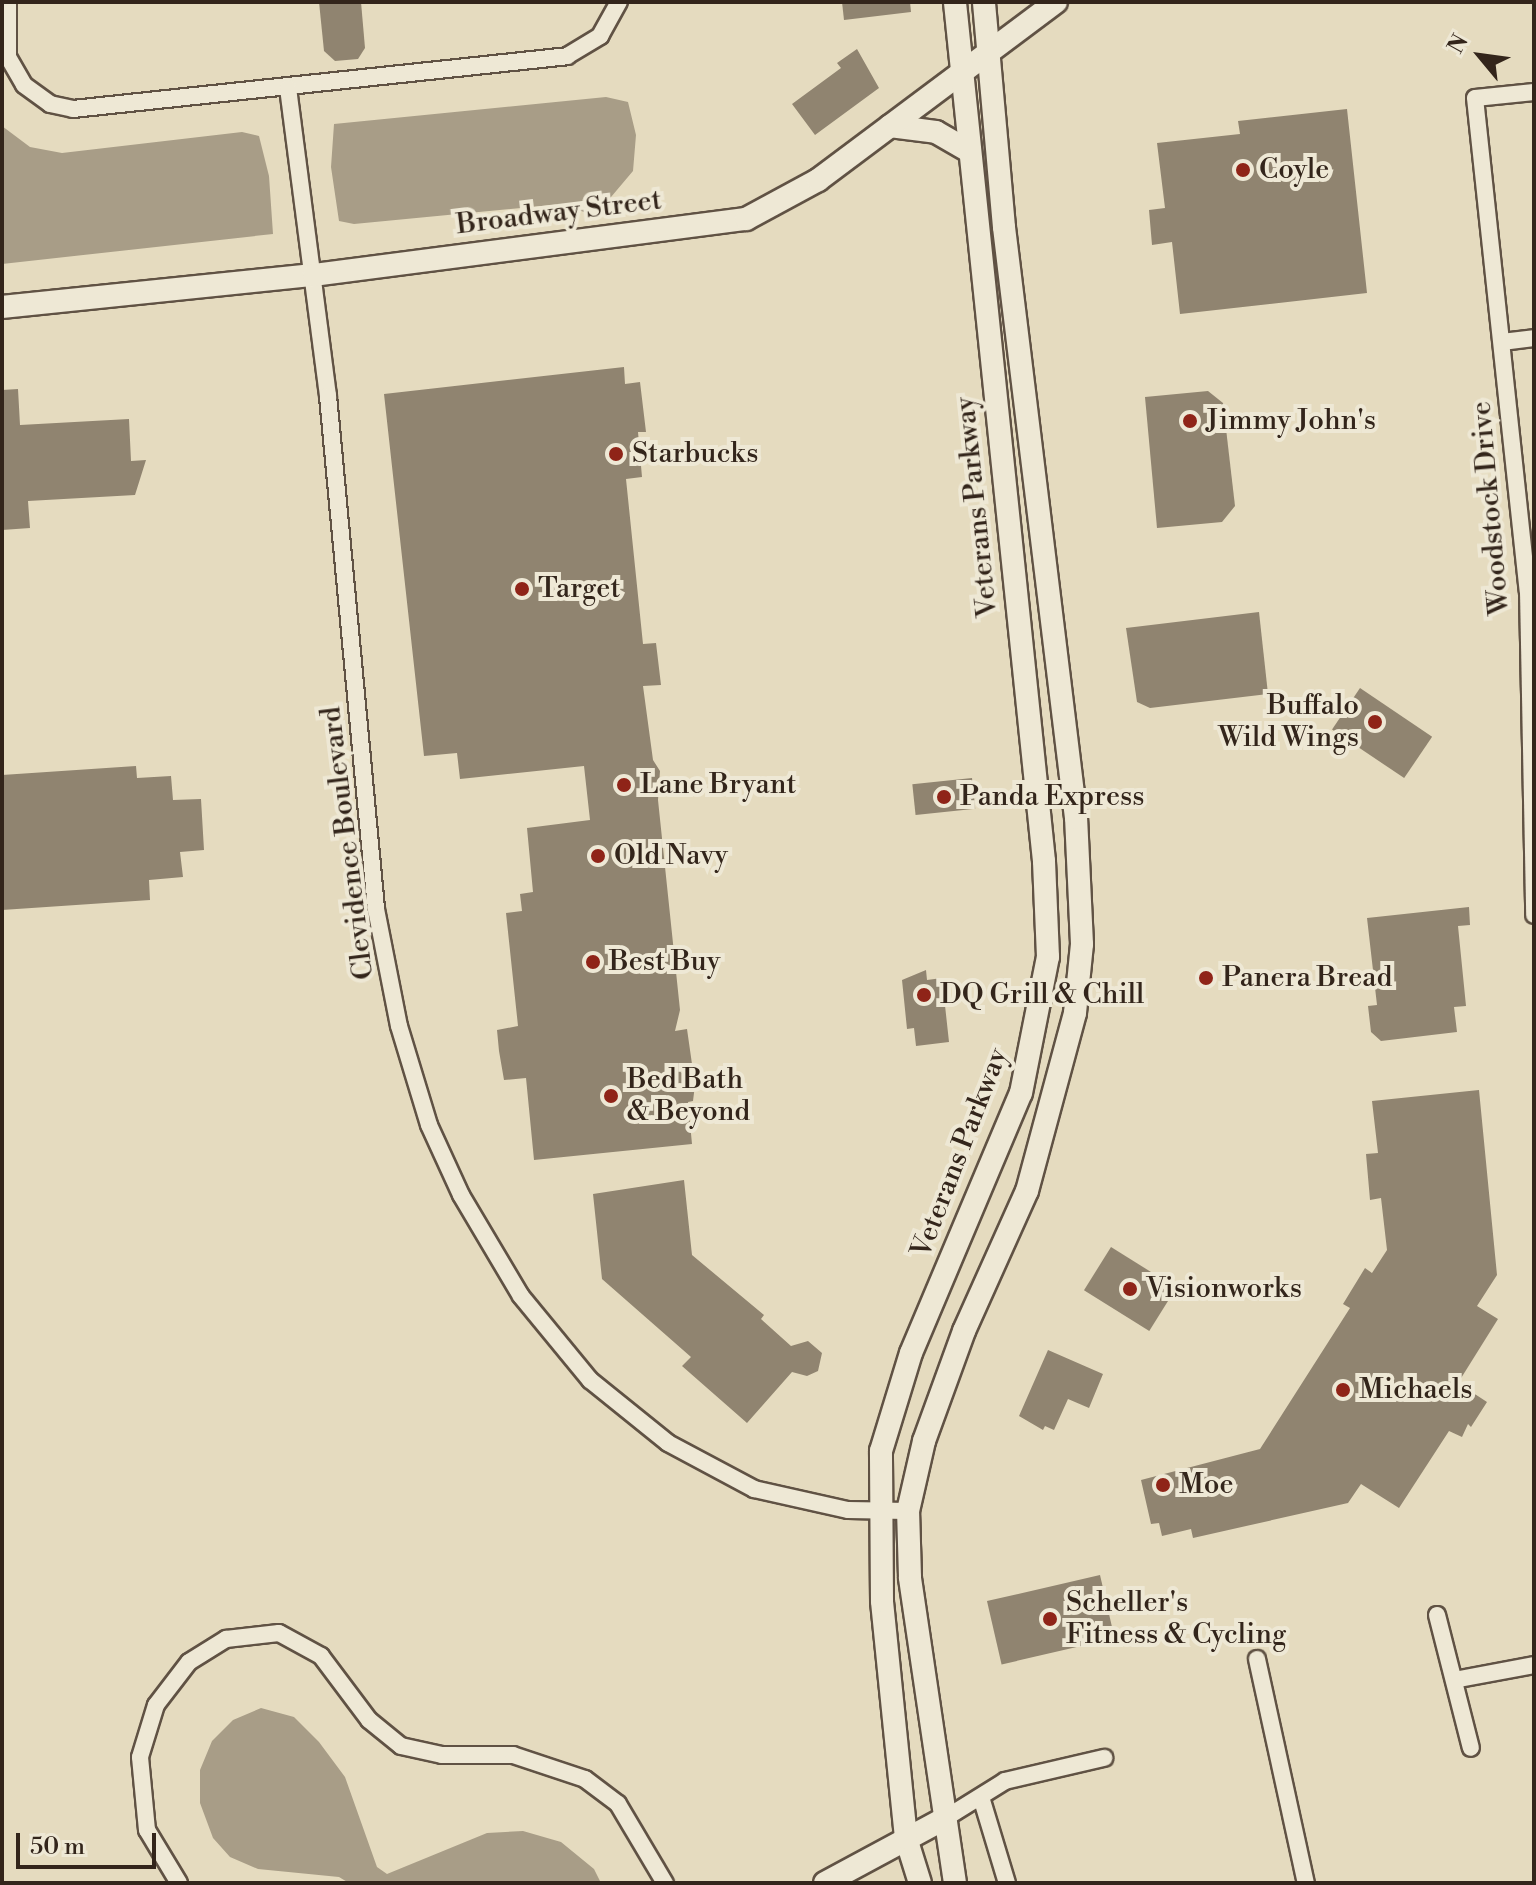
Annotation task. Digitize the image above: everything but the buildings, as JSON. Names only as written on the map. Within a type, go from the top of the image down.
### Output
[{"type":"main road","name":"Veterans Parkway","points":[[920,1883],[906,1838],[877,1511],[881,1451],[911,1353],[985,1187],[1025,1078],[1048,957],[1044,861],[967,150],[955,2]]},
{"type":"main road","points":[[955,1883],[910,1577],[908,1511],[924,1441],[964,1331],[1027,1191],[1060,1078],[1080,979],[1079,859],[987,52],[984,2]]},
{"type":"main road","name":"Broadway Street","points":[[2,307],[314,275],[746,219],[818,180],[1056,2]]},
{"type":"main road","points":[[890,126],[936,132],[967,150]]},
{"type":"main road","points":[[1044,861],[1079,859]]},
{"type":"main road","points":[[825,1883],[944,1819]]},
{"type":"street","points":[[8,2],[8,57],[24,85],[50,104],[125,107],[567,56],[600,36],[619,2]]},
{"type":"street","name":"Clevidence Boulevard","points":[[288,88],[305,238],[314,275],[376,909],[399,1026],[429,1125],[461,1195],[521,1296],[590,1380],[668,1443],[754,1489],[803,1502],[877,1511],[908,1511]]},
{"type":"street","name":"Woodstock Drive","points":[[1534,92],[1475,98],[1528,591],[1534,915]]},
{"type":"street","points":[[1502,342],[1534,338]]},
{"type":"street","points":[[1437,1615],[1471,1748]]},
{"type":"street","points":[[179,1883],[147,1830],[140,1757],[156,1705],[189,1662],[226,1639],[279,1633],[321,1656],[369,1720],[401,1746],[442,1755],[513,1755],[585,1779],[618,1804],[665,1883]]},
{"type":"street","points":[[1257,1659],[1306,1883]]},
{"type":"street","points":[[1454,1680],[1534,1665]]},
{"type":"street","points":[[944,1819],[1005,1781],[1104,1758]]},
{"type":"street","points":[[981,1797],[1007,1883]]},
{"type":"shaded area","points":[[606,97],[628,102],[636,135],[633,171],[595,216],[562,204],[354,224],[339,221],[331,167],[334,124]]},
{"type":"shaded area","points":[[2,126],[30,147],[62,153],[242,132],[259,136],[269,176],[273,234],[2,264]]},
{"type":"shaded area","points":[[261,1708],[294,1717],[319,1742],[345,1777],[377,1867],[387,1874],[487,1833],[523,1831],[561,1842],[594,1869],[601,1883],[349,1883],[339,1877],[258,1869],[230,1857],[213,1838],[200,1803],[200,1770],[212,1741],[233,1720]]},
{"type":"place","name":"Coyle","points":[[1243,170]]},
{"type":"place","name":"Jimmy John's","points":[[1190,421]]},
{"type":"place","name":"Starbucks","points":[[616,454]]},
{"type":"place","name":"Target","points":[[522,589]]},
{"type":"place","name":"Buffalo Wild Wings","points":[[1375,722]]},
{"type":"place","name":"Lane Bryant","points":[[624,785]]},
{"type":"place","name":"Panda Express","points":[[944,797]]},
{"type":"place","name":"Old Navy","points":[[598,856]]},
{"type":"place","name":"Best Buy","points":[[593,962]]},
{"type":"place","name":"Panera Bread","points":[[1206,978]]},
{"type":"place","name":"DQ Grill & Chill","points":[[924,995]]},
{"type":"place","name":"Bed Bath & Beyond","points":[[611,1096]]},
{"type":"place","name":"Visionworks","points":[[1130,1289]]},
{"type":"place","name":"Michaels","points":[[1343,1390]]},
{"type":"place","name":"Moe","points":[[1163,1485]]},
{"type":"place","name":"Scheller's Fitness & Cycling","points":[[1050,1619]]}]
